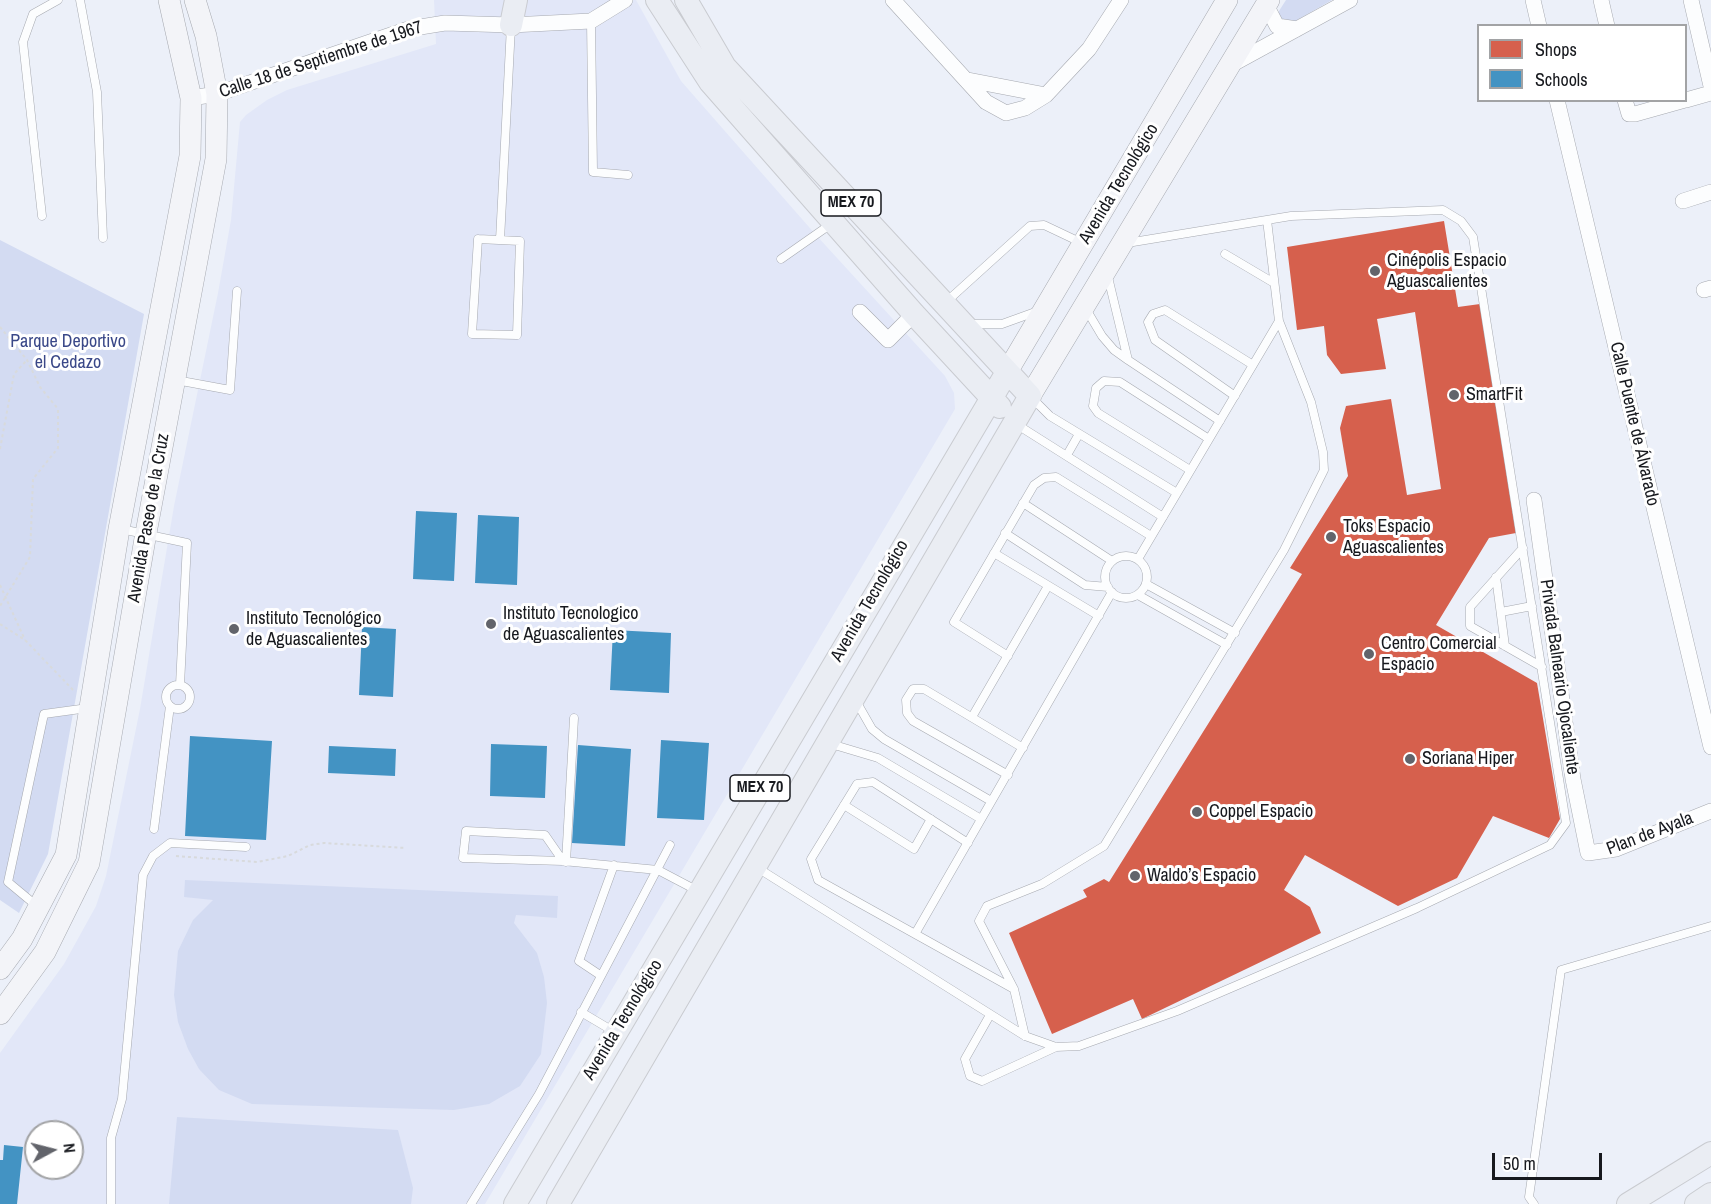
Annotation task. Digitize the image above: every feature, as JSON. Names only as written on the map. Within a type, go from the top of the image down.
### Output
[{"type":"main road","name":"Avenida Paseo de la Cruz","points":[[0,969],[22,939],[66,855],[119,529],[190,156],[191,98],[169,0]]},
{"type":"main road","name":"Avenida Paseo de la Cruz","points":[[0,1014],[45,952],[89,863],[146,533],[216,159],[217,94],[206,36],[195,0]]},
{"type":"main road","points":[[511,25],[516,0]]},
{"type":"main road","name":"MEX 70","points":[[657,0],[710,82],[1012,422]]},
{"type":"main road","name":"MEX 70","points":[[686,0],[725,66],[1030,396]]},
{"type":"main road","name":"Avenida Tecnológico","points":[[514,1204],[990,396],[1047,306],[1227,0]]},
{"type":"main road","name":"Avenida Tecnológico","points":[[558,1204],[1012,422],[1030,396],[1268,3]]},
{"type":"main road","points":[[1628,1204],[1711,1154]]},
{"type":"main road","points":[[1696,1204],[1711,1194]]},
{"type":"street","name":"Calle 18 de Septiembre de 1967","points":[[191,98],[217,94],[408,30],[446,23],[511,25],[591,21],[625,0]]},
{"type":"street","points":[[893,0],[986,102],[1006,113],[1025,108],[1046,95],[1089,49],[1120,0]]},
{"type":"street","points":[[1231,65],[1350,0]]},
{"type":"street","points":[[1533,0],[1539,24]]},
{"type":"street","points":[[1601,0],[1607,24]]},
{"type":"street","points":[[1691,0],[1711,86]]},
{"type":"street","name":"Avenida Tecnológico","points":[[1268,3],[1277,26],[1297,29]]},
{"type":"street","points":[[968,80],[1046,95]]},
{"type":"street","points":[[1687,99],[1711,93]]},
{"type":"street","name":"Calle Puente de Álvarado","points":[[1557,102],[1711,747]]},
{"type":"street","points":[[1626,102],[1629,114],[1635,114],[1678,102]]},
{"type":"street","points":[[1683,201],[1711,192]]},
{"type":"street","points":[[860,312],[888,340],[914,314]]},
{"type":"street","name":"Privada Balneario Ojocaliente","points":[[1534,500],[1573,779],[1588,853]]},
{"type":"street","name":"Plan de Ayala","points":[[1588,853],[1616,849],[1711,811]]},
{"type":"lane","points":[[42,216],[23,42],[33,14],[58,0]]},
{"type":"lane","points":[[80,0],[97,92],[103,238]]},
{"type":"lane","points":[[591,21],[593,172],[628,175]]},
{"type":"lane","points":[[500,240],[511,25]]},
{"type":"lane","points":[[755,867],[1025,1036],[1056,1047],[1080,1046],[1177,1011],[1417,908],[1550,845],[1566,823],[1473,237],[1461,221],[1443,210],[1291,216],[1122,244]]},
{"type":"lane","points":[[1025,1036],[1014,989],[979,921],[987,906],[1042,884],[1104,846],[1284,550],[1324,470],[1323,452],[1311,402],[1279,321],[1267,220]]},
{"type":"lane","points":[[781,259],[835,222]]},
{"type":"lane","points":[[944,304],[1030,226],[1044,225],[1083,244]]},
{"type":"lane","points":[[478,238],[500,240],[520,241],[517,335],[472,334],[478,238]]},
{"type":"lane","points":[[1225,254],[1274,283]]},
{"type":"lane","points":[[1106,271],[1128,360]]},
{"type":"lane","points":[[175,379],[230,390],[237,291]]},
{"type":"lane","points":[[963,324],[1002,324],[1022,318],[1047,306]]},
{"type":"lane","points":[[1084,307],[1113,350],[1220,421]]},
{"type":"lane","points":[[1235,396],[1155,339],[1148,322],[1153,314],[1165,310],[1253,365]]},
{"type":"lane","points":[[1138,559],[1279,321]]},
{"type":"lane","points":[[1190,470],[1098,413],[1094,406],[1096,388],[1104,381],[1120,382],[1209,439]]},
{"type":"lane","points":[[1030,396],[1050,416],[1177,493]]},
{"type":"lane","points":[[1012,422],[1163,517]]},
{"type":"lane","points":[[1067,455],[1079,434]]},
{"type":"lane","points":[[1008,656],[954,622],[1034,485],[1044,478],[1056,477],[1151,536]]},
{"type":"lane","points":[[1023,503],[1112,561]]},
{"type":"lane","points":[[119,529],[187,543],[180,685]]},
{"type":"lane","points":[[1005,534],[1085,585],[1110,589],[1124,598],[1138,595],[1227,645]]},
{"type":"lane","points":[[1523,548],[1470,607],[1470,626],[1542,668]]},
{"type":"lane","points":[[994,553],[1099,616]]},
{"type":"lane","points":[[915,934],[1099,616],[1110,589],[1106,573],[1112,561],[1124,556],[1138,559],[1146,570],[1146,584],[1138,595]]},
{"type":"lane","points":[[1496,577],[1505,646]]},
{"type":"lane","points":[[1146,584],[1235,633]]},
{"type":"lane","points":[[972,717],[1048,586]]},
{"type":"lane","points":[[1501,612],[1532,606]]},
{"type":"lane","points":[[154,829],[170,706],[166,694],[174,685],[180,685],[189,693],[187,704],[182,708],[170,706]]},
{"type":"lane","points":[[1008,775],[913,721],[908,712],[906,700],[913,689],[924,689],[1023,748]]},
{"type":"lane","points":[[854,696],[868,723],[884,739],[992,801]]},
{"type":"lane","points":[[38,907],[8,882],[44,714],[90,708]]},
{"type":"lane","points":[[564,862],[573,718]]},
{"type":"lane","points":[[827,743],[878,759],[981,819]]},
{"type":"lane","points":[[968,843],[873,782],[857,784],[811,858],[818,880],[1014,989]]},
{"type":"lane","points":[[844,805],[914,849],[931,819]]},
{"type":"lane","points":[[564,862],[545,834],[466,831],[463,858],[614,865],[657,870],[699,891]]},
{"type":"lane","points":[[111,1204],[111,1138],[122,1099],[143,875],[153,856],[170,843],[246,847]]},
{"type":"lane","points":[[471,1204],[539,1094],[670,846]]},
{"type":"lane","points":[[600,975],[579,961],[614,865]]},
{"type":"lane","points":[[1534,1204],[1529,1197],[1561,970],[1711,926]]},
{"type":"lane","points":[[581,1012],[616,1032]]},
{"type":"lane","points":[[990,1015],[965,1059],[970,1076],[982,1081],[1056,1047]]},
{"type":"path","points":[[0,327],[27,360],[40,387],[58,409],[58,448],[33,478],[30,557],[0,606]]},
{"type":"path","points":[[0,449],[14,374],[27,360]]},
{"type":"path","points":[[0,585],[25,640]]},
{"type":"path","points":[[0,624],[25,640],[90,708]]},
{"type":"path","points":[[153,856],[256,862],[288,856],[310,845],[324,843],[406,848]]},
{"type":"shaded area","name":"Instituto Tecnologico de Aguascalientes","points":[[434,0],[636,0],[681,81],[816,235],[945,376],[954,393],[955,409],[485,1204],[0,1204],[0,1053],[64,964],[96,906],[106,876],[140,709],[174,506],[231,220],[240,122],[267,100],[287,90],[436,44]]},
{"type":"green space","points":[[1286,0],[1332,0],[1292,23],[1279,20],[1279,11]]},
{"type":"green space","name":"Parque Deportivo el Cedazo","points":[[0,240],[144,314],[48,854],[19,913],[0,900]]},
{"type":"green space","points":[[185,880],[558,896],[557,918],[516,915],[514,923],[537,953],[544,977],[547,1003],[541,1054],[520,1086],[489,1104],[454,1110],[252,1104],[219,1090],[199,1069],[188,1049],[178,1022],[174,995],[178,951],[193,920],[213,900],[184,897]]},
{"type":"green space","points":[[177,1117],[398,1130],[413,1188],[411,1204],[169,1204]]},
{"type":"building: Shops","name":"Centro Comercial Espacio","points":[[1444,221],[1458,307],[1480,304],[1516,533],[1489,538],[1436,625],[1537,683],[1560,819],[1549,838],[1493,816],[1457,878],[1398,906],[1305,855],[1284,890],[1310,907],[1321,933],[1142,1019],[1133,999],[1052,1034],[1009,933],[1087,897],[1083,890],[1104,879],[1109,882],[1302,574],[1290,568],[1348,476],[1340,428],[1346,406],[1391,399],[1407,495],[1441,489],[1415,312],[1377,319],[1386,369],[1341,374],[1327,355],[1324,326],[1297,330],[1287,247]]},
{"type":"building: Schools","points":[[416,511],[457,513],[454,581],[413,579]]},
{"type":"building: Schools","points":[[478,515],[519,517],[517,585],[475,583]]},
{"type":"building: Schools","points":[[362,627],[396,629],[393,697],[359,695]]},
{"type":"building: Schools","points":[[613,630],[671,633],[669,693],[610,690]]},
{"type":"building: Schools","points":[[190,736],[272,741],[266,840],[185,836]]},
{"type":"building: Schools","points":[[661,740],[709,743],[704,820],[657,818]]},
{"type":"building: Schools","points":[[491,744],[547,746],[545,798],[490,796]]},
{"type":"building: Schools","points":[[578,745],[631,749],[625,846],[572,843]]},
{"type":"building: Schools","points":[[329,746],[396,749],[395,776],[328,773]]},
{"type":"building: Schools","points":[[4,1145],[23,1147],[17,1204],[0,1204],[0,1160],[3,1160]]},
{"type":"place","name":"Cinépolis Espacio Aguascalientes","points":[[1375,271]]},
{"type":"place","name":"SmartFit","points":[[1454,395]]},
{"type":"place","name":"Toks Espacio Aguascalientes","points":[[1331,537]]},
{"type":"place","name":"Instituto Tecnologico de Aguascalientes","points":[[491,624]]},
{"type":"place","name":"Instituto Tecnológico de Aguascalientes","points":[[234,629]]},
{"type":"place","name":"Centro Comercial Espacio","points":[[1369,654]]},
{"type":"place","name":"Soriana Hiper","points":[[1410,759]]},
{"type":"place","name":"Coppel Espacio","points":[[1197,812]]},
{"type":"place","name":"Waldo’s Espacio","points":[[1135,876]]}]
